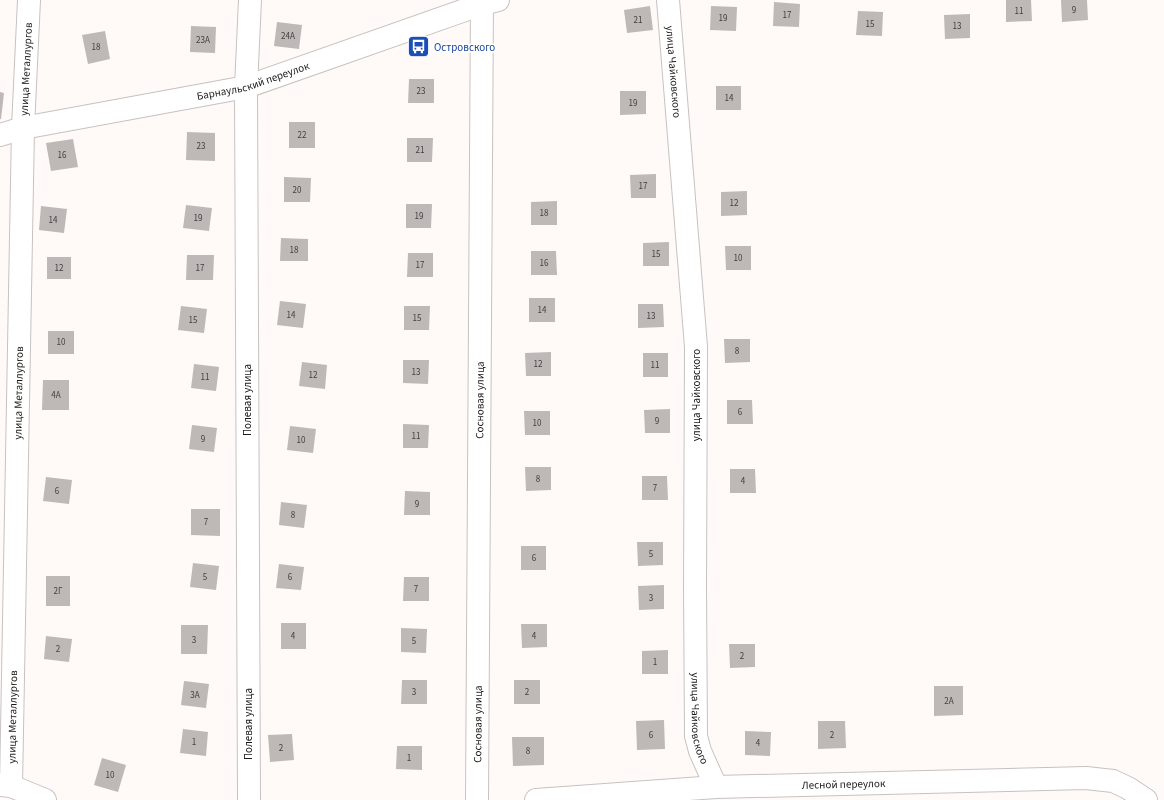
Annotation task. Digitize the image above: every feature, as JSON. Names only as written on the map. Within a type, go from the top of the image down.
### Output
[{"type":"street","name":"улица Металлургов","points":[[6,786],[23,128],[29,0]]},
{"type":"street","name":"Полевая улица","points":[[248,800],[246,87],[250,0]]},
{"type":"street","name":"улица Чайковского","points":[[668,0],[696,346],[696,736],[700,751],[716,787]]},
{"type":"street","name":"Барнаульский переулок","points":[[0,135],[23,128],[246,87],[488,1]]},
{"type":"street","name":"Сосновая улица","points":[[477,800],[488,1]]},
{"type":"street","name":"Лесной переулок","points":[[536,800],[716,787],[1086,778],[1113,781],[1128,788],[1146,800]]},
{"type":"street","points":[[6,786],[45,800]]},
{"type":"building","points":[[1006,0],[1031,0],[1032,21],[1006,22]]},
{"type":"building","points":[[1061,0],[1087,0],[1088,20],[1062,22]]},
{"type":"building","points":[[774,2],[800,4],[799,27],[773,26]]},
{"type":"building","points":[[650,6],[653,30],[627,33],[624,10]]},
{"type":"building","points":[[711,6],[737,7],[736,31],[710,30]]},
{"type":"building","points":[[858,11],[883,12],[882,36],[856,35]]},
{"type":"building","points":[[970,14],[970,38],[945,39],[944,15]]},
{"type":"building","points":[[277,22],[302,25],[299,49],[274,46]]},
{"type":"building","points":[[191,26],[216,27],[215,53],[190,52]]},
{"type":"building","points":[[105,31],[110,59],[88,64],[82,35]]},
{"type":"building","points":[[409,79],[434,79],[434,103],[408,103]]},
{"type":"building","points":[[716,86],[741,86],[741,110],[716,110]]},
{"type":"building","points":[[620,91],[646,91],[646,114],[620,115]]},
{"type":"building","points":[[0,92],[4,93],[1,119],[0,119]]},
{"type":"building","points":[[289,122],[315,122],[315,148],[289,148]]},
{"type":"building","points":[[187,132],[215,133],[215,161],[186,160]]},
{"type":"building","points":[[407,138],[433,138],[432,162],[407,162]]},
{"type":"building","points":[[73,139],[78,167],[51,171],[46,143]]},
{"type":"building","points":[[656,174],[656,198],[631,198],[630,175]]},
{"type":"building","points":[[284,177],[311,178],[310,202],[284,202]]},
{"type":"building","points":[[747,191],[747,215],[721,216],[721,192]]},
{"type":"building","points":[[557,201],[557,225],[531,225],[531,202]]},
{"type":"building","points":[[406,204],[432,204],[431,228],[406,228]]},
{"type":"building","points":[[186,205],[212,208],[209,231],[183,228]]},
{"type":"building","points":[[41,206],[67,209],[64,233],[39,230]]},
{"type":"building","points":[[281,238],[308,239],[308,261],[280,261]]},
{"type":"building","points":[[669,242],[669,266],[643,266],[643,243]]},
{"type":"building","points":[[725,246],[751,246],[751,270],[726,270]]},
{"type":"building","points":[[531,251],[556,251],[557,275],[531,275]]},
{"type":"building","points":[[408,253],[433,253],[433,277],[407,277]]},
{"type":"building","points":[[187,255],[214,255],[213,280],[186,280]]},
{"type":"building","points":[[47,257],[71,257],[71,279],[47,279]]},
{"type":"building","points":[[529,298],[555,298],[555,322],[529,322]]},
{"type":"building","points":[[280,301],[306,304],[303,328],[277,325]]},
{"type":"building","points":[[638,304],[663,304],[664,327],[638,328]]},
{"type":"building","points":[[181,306],[207,309],[204,333],[178,330]]},
{"type":"building","points":[[404,306],[430,306],[429,330],[404,330]]},
{"type":"building","points":[[48,331],[74,331],[74,354],[48,354]]},
{"type":"building","points":[[724,339],[750,339],[750,362],[725,363]]},
{"type":"building","points":[[551,352],[551,376],[526,376],[525,353]]},
{"type":"building","points":[[643,353],[668,353],[668,377],[643,377]]},
{"type":"building","points":[[403,360],[429,360],[428,384],[403,383]]},
{"type":"building","points":[[302,362],[327,365],[325,389],[299,386]]},
{"type":"building","points":[[194,364],[219,367],[216,391],[191,388]]},
{"type":"building","points":[[43,380],[69,380],[69,410],[42,410]]},
{"type":"building","points":[[727,400],[752,400],[753,424],[727,424]]},
{"type":"building","points":[[670,409],[670,433],[645,433],[644,410]]},
{"type":"building","points":[[524,411],[550,411],[550,435],[525,435]]},
{"type":"building","points":[[403,424],[429,425],[428,448],[403,448]]},
{"type":"building","points":[[192,425],[217,428],[214,452],[189,449]]},
{"type":"building","points":[[290,426],[316,429],[313,453],[287,450]]},
{"type":"building","points":[[525,467],[551,467],[551,490],[526,491]]},
{"type":"building","points":[[730,469],[755,469],[756,493],[730,493]]},
{"type":"building","points":[[642,476],[667,476],[668,500],[642,500]]},
{"type":"building","points":[[46,477],[72,480],[69,504],[43,501]]},
{"type":"building","points":[[405,491],[430,492],[430,515],[404,515]]},
{"type":"building","points":[[281,502],[307,505],[304,528],[279,525]]},
{"type":"building","points":[[191,509],[220,509],[220,536],[191,535]]},
{"type":"building","points":[[637,542],[663,542],[663,565],[638,566]]},
{"type":"building","points":[[521,546],[546,546],[546,570],[521,570]]},
{"type":"building","points":[[193,563],[219,566],[216,590],[190,587]]},
{"type":"building","points":[[279,564],[304,567],[301,590],[276,588]]},
{"type":"building","points":[[46,576],[70,576],[70,606],[46,606]]},
{"type":"building","points":[[404,577],[429,577],[429,601],[403,601]]},
{"type":"building","points":[[664,585],[664,609],[639,610],[638,586]]},
{"type":"building","points":[[281,623],[306,623],[306,649],[281,649]]},
{"type":"building","points":[[521,624],[547,624],[547,647],[522,648]]},
{"type":"building","points":[[181,625],[208,625],[207,654],[181,654]]},
{"type":"building","points":[[401,628],[427,629],[426,653],[401,652]]},
{"type":"building","points":[[46,636],[72,639],[69,662],[44,659]]},
{"type":"building","points":[[729,644],[755,644],[755,667],[730,668]]},
{"type":"building","points":[[668,650],[668,674],[642,674],[642,651]]},
{"type":"building","points":[[402,680],[427,680],[427,704],[401,704]]},
{"type":"building","points":[[514,680],[540,680],[540,704],[514,704]]},
{"type":"building","points":[[184,681],[209,684],[206,708],[181,705]]},
{"type":"building","points":[[934,686],[963,686],[963,715],[934,716]]},
{"type":"building","points":[[664,720],[665,749],[637,750],[636,721]]},
{"type":"building","points":[[818,721],[845,721],[846,748],[818,749]]},
{"type":"building","points":[[183,729],[208,732],[206,756],[180,753]]},
{"type":"building","points":[[745,731],[771,732],[770,756],[745,755]]},
{"type":"building","points":[[292,734],[294,760],[270,762],[268,735]]},
{"type":"building","points":[[512,737],[544,737],[544,765],[513,766]]},
{"type":"building","points":[[397,746],[422,746],[422,770],[396,769]]},
{"type":"building","points":[[102,758],[126,765],[118,792],[94,785]]},
{"type":"place","name":"Островского","points":[[418,47]]}]
